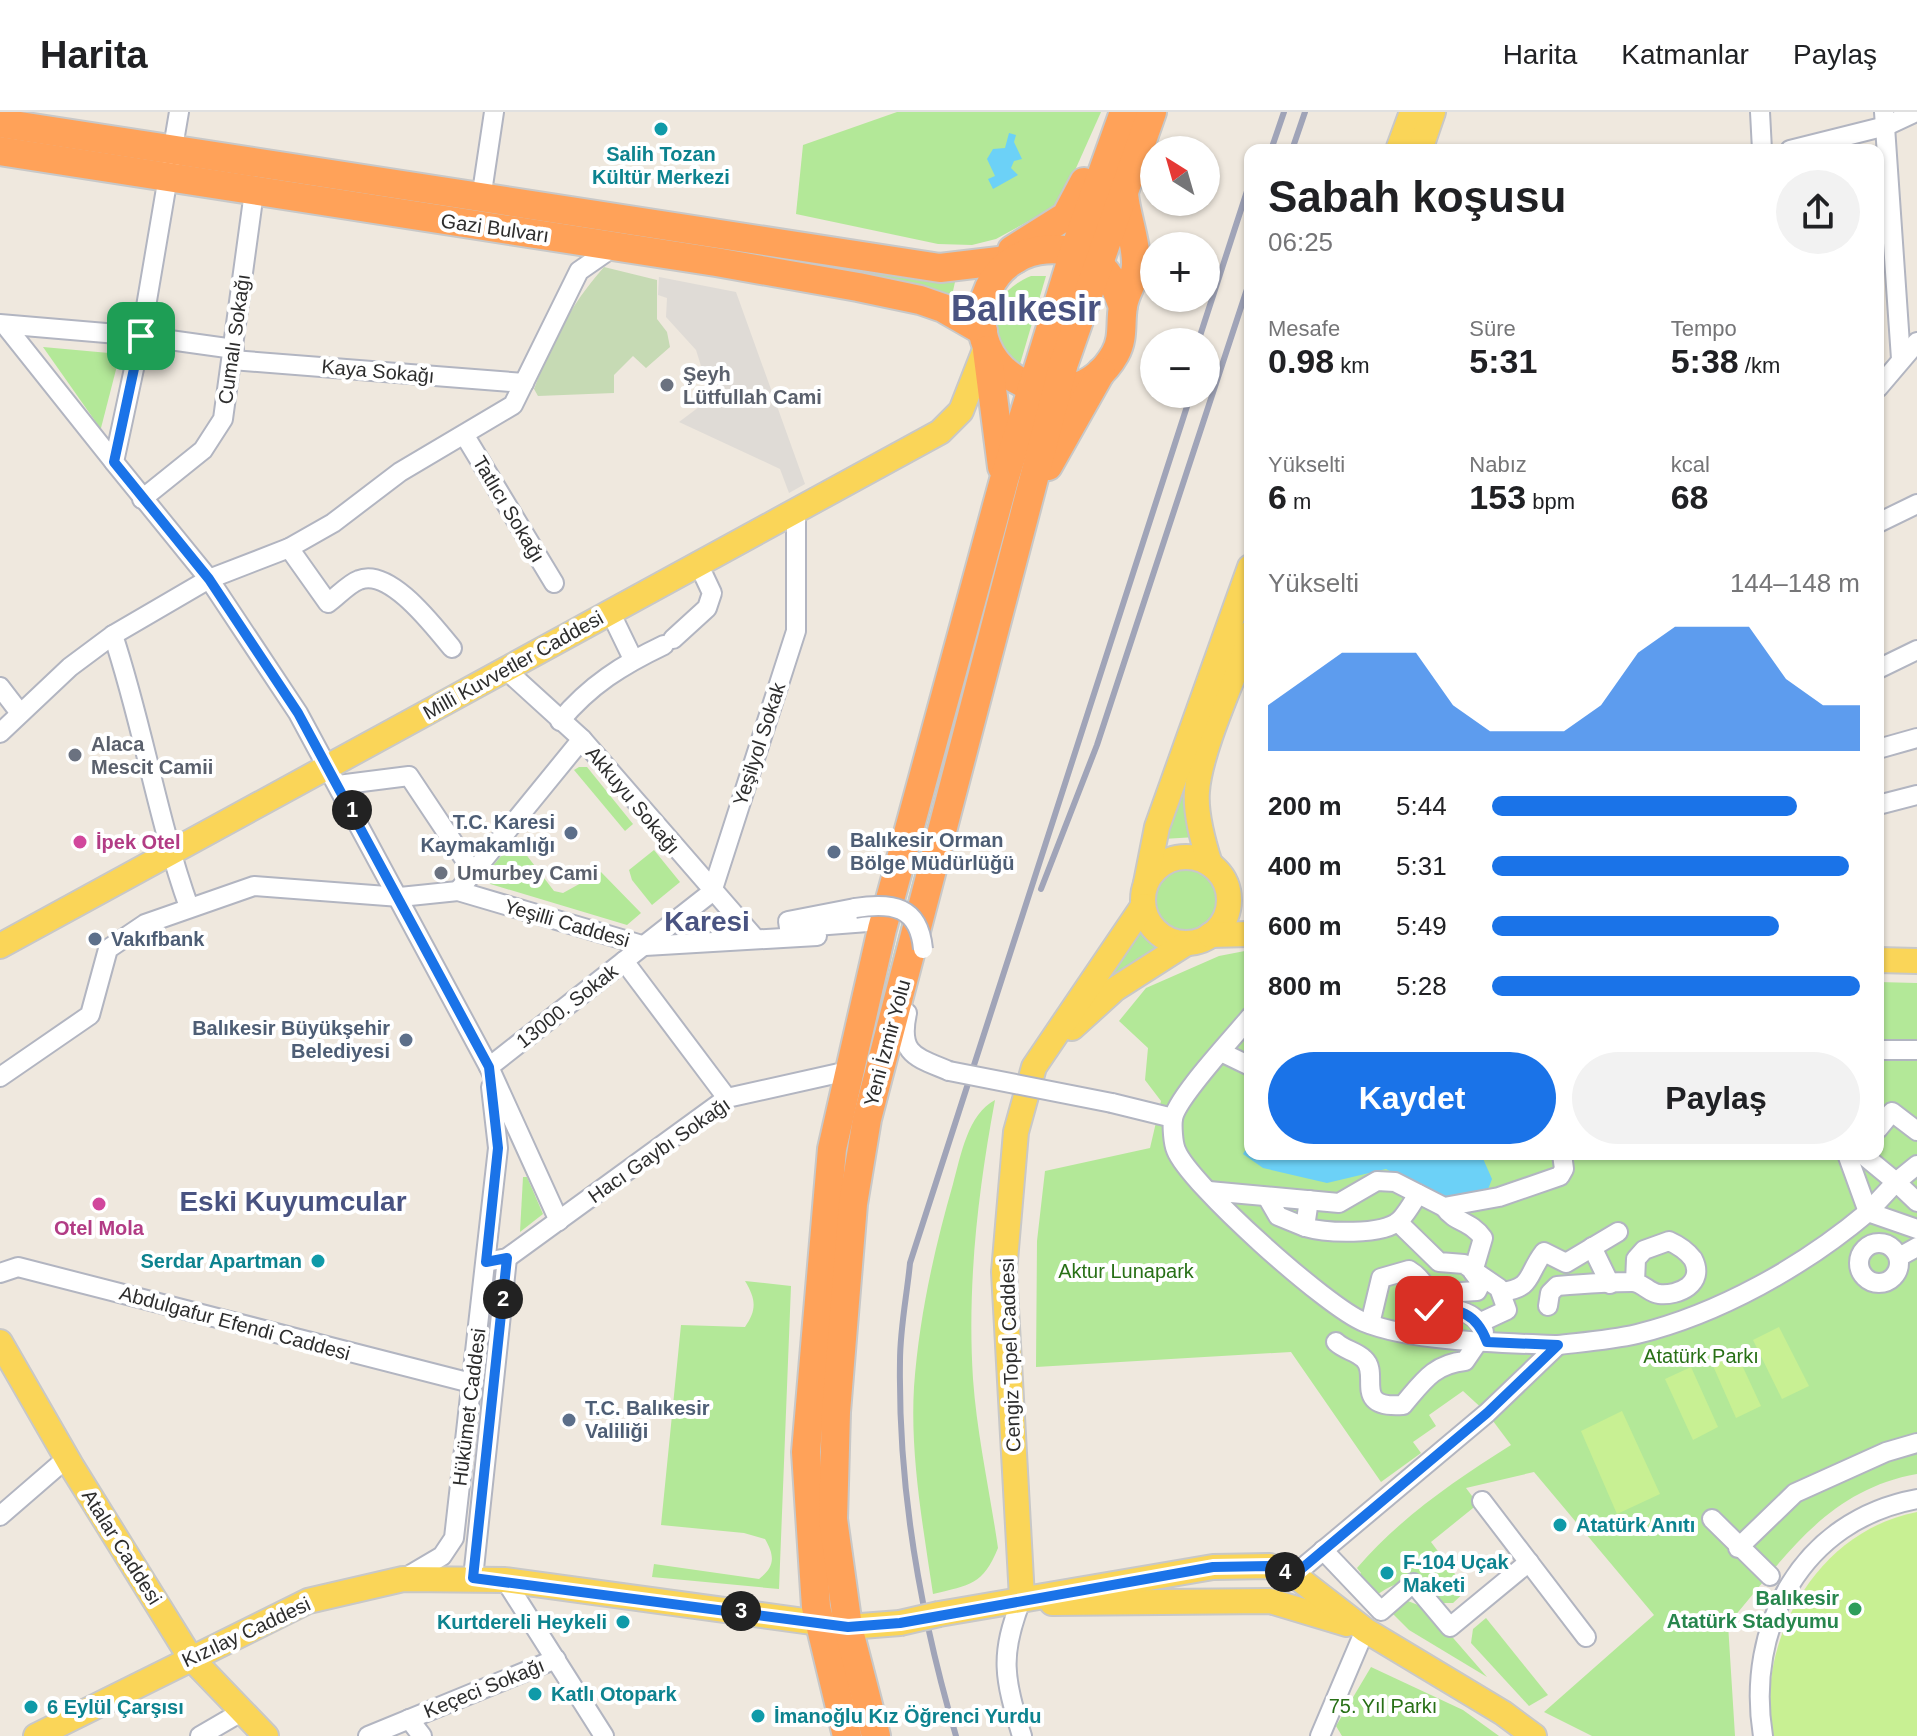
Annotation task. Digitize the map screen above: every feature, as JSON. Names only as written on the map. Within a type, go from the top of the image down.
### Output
[{"type":"highway","points":[[987,263],[1028,242],[1066,216],[1078,197],[1112,112]]},
{"type":"highway","points":[[1051,380],[1090,259],[1124,112]]},
{"type":"highway","points":[[1051,380],[1090,259],[1124,188],[1152,112]]},
{"type":"highway","name":"Gazi Bulvarı","points":[[0,123],[481,199],[718,249],[920,300],[984,339]]},
{"type":"highway","name":"Gazi Bulvarı","points":[[0,151],[615,246],[718,249],[940,268],[1016,259]]},
{"type":"highway","points":[[1030,503],[1119,342],[1123,307],[1136,260],[1124,188]]},
{"type":"highway","points":[[1004,480],[984,339],[983,302],[993,280],[1016,259],[1031,251],[1057,249],[1090,259],[1115,284],[1123,307]]},
{"type":"highway","points":[[984,339],[998,366],[1051,380],[1082,384],[1101,372]]},
{"type":"highway","name":"Yeni İzmir Yolu","points":[[847,1736],[818,1623],[808,1524],[806,1452],[832,1149],[882,929],[1004,480],[1051,380]]},
{"type":"highway","name":"Yeni İzmir Yolu","points":[[876,1736],[848,1627],[834,1503],[836,1412],[855,1190],[867,1119],[1030,503],[1051,380]]},
{"type":"main road","points":[[1400,144],[1412,112]]},
{"type":"main road","points":[[1422,144],[1433,112]]},
{"type":"main road","name":"Milli Kuvvetler Caddesi","points":[[0,946],[169,853],[333,777],[505,669],[940,432],[961,411],[984,339]]},
{"type":"main road","points":[[1187,943],[1163,937],[1153,929],[1145,894],[1157,827],[1244,584]]},
{"type":"main road","points":[[1244,650],[1201,768],[1196,794],[1203,842],[1210,864],[1227,888],[1244,898]]},
{"type":"main road","name":"Cengiz Topel Caddesi","points":[[1022,1598],[1004,1272],[1016,1132],[1034,1067],[1145,894],[1153,872],[1174,858],[1198,859],[1210,864]]},
{"type":"main road","points":[[1210,935],[1228,909],[1227,888]]},
{"type":"main road","points":[[1034,1067],[1115,989],[1187,943],[1210,935],[1244,934]]},
{"type":"main road","points":[[1884,960],[1917,961]]},
{"type":"main road","name":"Atalar Caddesi","points":[[0,1342],[67,1458],[190,1657],[266,1736]]},
{"type":"main road","name":"Kızılay Caddesi","points":[[36,1736],[308,1601],[403,1579],[505,1580],[848,1627],[900,1623],[1022,1598],[1213,1567],[1270,1566],[1294,1575]]},
{"type":"main road","points":[[1294,1575],[1365,1630],[1477,1697],[1534,1736]]},
{"type":"main road","points":[[1022,1598],[1064,1605],[1270,1601],[1365,1630]]},
{"type":"street","points":[[114,462],[141,336],[179,112]]},
{"type":"street","points":[[481,199],[494,112]]},
{"type":"street","points":[[1760,112],[1762,144]]},
{"type":"street","points":[[1808,144],[1916,112]]},
{"type":"street","points":[[1885,119],[1901,359]]},
{"type":"street","name":"Cumalı Sokağı","points":[[142,499],[203,450],[223,419],[254,192]]},
{"type":"street","points":[[0,733],[70,667],[113,635],[209,579],[289,548],[333,523],[400,472],[513,405],[579,271],[615,246]]},
{"type":"street","points":[[1897,299],[1917,300]]},
{"type":"street","points":[[2,324],[209,579],[298,713],[421,935],[489,1067],[559,1221]]},
{"type":"street","name":"Kaya Sokağı","points":[[2,324],[141,336],[233,354],[524,383]]},
{"type":"street","points":[[1884,380],[1917,342]]},
{"type":"street","name":"Tatlıcı Sokağı","points":[[465,436],[554,583]]},
{"type":"street","points":[[1884,520],[1917,504]]},
{"type":"street","name":"Yeşilyol Sokak","points":[[712,892],[796,631],[796,509]]},
{"type":"street","points":[[289,548],[328,603],[359,580],[372,579],[409,599],[452,648]]},
{"type":"street","points":[[560,721],[602,680],[633,659],[668,642],[707,608],[712,593],[704,576]]},
{"type":"street","points":[[616,624],[633,659]]},
{"type":"street","points":[[113,635],[134,700],[169,853],[189,907]]},
{"type":"street","points":[[1884,666],[1917,650]]},
{"type":"street","name":"Akkuyu Sokağı","points":[[505,669],[582,739],[754,937]]},
{"type":"street","points":[[0,687],[20,713]]},
{"type":"street","points":[[1884,747],[1917,738]]},
{"type":"street","points":[[458,891],[582,739]]},
{"type":"street","points":[[333,777],[409,776],[473,872]]},
{"type":"street","points":[[1884,803],[1917,795]]},
{"type":"street","name":"Yeşilli Caddesi","points":[[0,1077],[90,1015],[108,949],[145,924],[254,886],[400,897],[458,891],[645,946]]},
{"type":"street","points":[[645,946],[712,892]]},
{"type":"street","points":[[868,922],[789,928],[788,921],[876,905],[898,908],[913,918],[921,931],[923,949],[904,1029],[903,1039],[909,1052],[949,1071],[1173,1118]]},
{"type":"street","points":[[645,946],[754,937],[817,936]]},
{"type":"street","name":"13000. Sokak","points":[[489,1067],[645,946]]},
{"type":"street","points":[[624,961],[727,1098]]},
{"type":"street","points":[[1244,1024],[1188,1093],[1173,1118],[1176,1150],[1209,1191],[1284,1263],[1344,1312],[1370,1324],[1424,1334],[1481,1336],[1558,1345],[1634,1335],[1672,1324],[1737,1296],[1848,1228],[1917,1165]]},
{"type":"street","points":[[1884,1050],[1917,1050]]},
{"type":"street","points":[[1221,1052],[1244,1063]]},
{"type":"street","name":"Hükümet Caddesi","points":[[403,1579],[442,1556],[454,1538],[498,1148],[489,1067]]},
{"type":"street","name":"Hacı Gaybı Sokağı","points":[[486,1262],[507,1258],[727,1098],[848,1071]]},
{"type":"street","points":[[1884,1122],[1892,1112],[1917,1131]]},
{"type":"street","points":[[1444,1207],[1499,1197],[1560,1176],[1564,1169],[1563,1160]]},
{"type":"street","points":[[1855,1160],[1868,1212]]},
{"type":"street","points":[[1862,1160],[1896,1182],[1917,1202]]},
{"type":"street","points":[[1209,1191],[1339,1203],[1377,1181],[1395,1182],[1444,1207],[1458,1219],[1473,1224],[1483,1238],[1473,1272]]},
{"type":"street","points":[[1267,1197],[1278,1216],[1321,1232],[1346,1232],[1384,1228],[1398,1222],[1418,1194]]},
{"type":"street","points":[[1305,1227],[1309,1200]]},
{"type":"street","points":[[1868,1212],[1917,1229]]},
{"type":"street","points":[[1398,1222],[1439,1262]]},
{"type":"street","points":[[1848,1228],[1865,1249]]},
{"type":"street","points":[[1501,1292],[1519,1290],[1528,1282],[1544,1252],[1566,1263],[1618,1232]]},
{"type":"street","points":[[1865,1249],[1884,1243],[1899,1257]]},
{"type":"street","points":[[1592,1247],[1610,1284]]},
{"type":"street","points":[[1865,1249],[1860,1266],[1865,1277],[1876,1283],[1894,1277],[1899,1257],[1917,1247]]},
{"type":"street","points":[[473,1578],[507,1258]]},
{"type":"street","points":[[1336,1342],[1344,1350],[1364,1358],[1370,1368],[1368,1390],[1373,1398],[1394,1406],[1403,1405],[1436,1368],[1465,1361],[1481,1336],[1507,1310],[1501,1292],[1464,1264],[1439,1262],[1414,1273],[1396,1272],[1381,1278],[1370,1324]]},
{"type":"street","name":"Abdulgafur Efendi Caddesi","points":[[0,1273],[18,1267],[471,1383]]},
{"type":"street","points":[[1429,1302],[1477,1291],[1481,1283],[1473,1272]]},
{"type":"street","points":[[1414,1273],[1427,1287],[1429,1302],[1424,1334]]},
{"type":"street","points":[[1548,1306],[1550,1293],[1557,1286],[1635,1282]]},
{"type":"street","points":[[1429,1302],[1458,1310],[1481,1336]]},
{"type":"street","points":[[1294,1575],[1487,1413],[1558,1345]]},
{"type":"street","points":[[1738,1548],[1795,1493],[1886,1452],[1917,1443]]},
{"type":"street","points":[[0,1516],[67,1458]]},
{"type":"street","points":[[1763,1736],[1757,1701],[1761,1661],[1769,1623],[1790,1582],[1803,1563],[1837,1535],[1901,1502],[1917,1499]]},
{"type":"street","points":[[1482,1501],[1586,1637]]},
{"type":"street","points":[[1712,1519],[1738,1548],[1770,1576]]},
{"type":"street","points":[[1323,1550],[1381,1611],[1413,1583],[1450,1627],[1529,1562]]},
{"type":"street","points":[[505,1580],[604,1736]]},
{"type":"street","points":[[1022,1598],[1006,1638],[1008,1689],[1022,1736]]},
{"type":"street","points":[[1320,1735],[1365,1630]]},
{"type":"street","name":"Keçeci Sokağı","points":[[368,1736],[556,1659]]},
{"type":"street","points":[[200,1736],[243,1711]]},
{"type":"street","points":[[409,1719],[422,1736]]},
{"type":"green space","points":[[897,112],[1101,112],[1060,204],[996,239],[972,245],[938,244],[796,214],[803,145]]},
{"type":"green space","points":[[775,254],[955,282],[951,300],[913,283],[774,260]]},
{"type":"green space","points":[[604,267],[657,280],[657,319],[667,332],[670,347],[646,368],[633,356],[614,375],[614,393],[538,396],[534,389],[555,339],[571,310]]},
{"type":"green space","points":[[1031,276],[1046,276],[1020,364],[999,340],[995,316],[998,304],[1006,293]]},
{"type":"green space","points":[[43,347],[120,354],[101,428],[100,428]]},
{"type":"green space","points":[[1032,424],[833,1320],[845,1140]]},
{"type":"green space","points":[[1207,717],[1185,793],[1185,808],[1196,837],[1163,839]]},
{"type":"green space","points":[[587,767],[633,824],[625,831],[574,770]]},
{"type":"green space","points":[[515,840],[554,891],[563,893],[601,872],[641,913],[627,925],[487,883],[484,876]]},
{"type":"green space","points":[[654,850],[680,882],[652,905],[632,880],[629,870]]},
{"type":"green space","points":[[1184,868],[1202,874],[1210,882],[1216,900],[1210,918],[1202,926],[1184,932],[1166,926],[1158,918],[1152,900],[1158,882],[1166,874]]},
{"type":"green space","points":[[1140,926],[1163,946],[1103,988]]},
{"type":"green space","name":"Atatürk Parkı","points":[[1244,951],[1244,1160],[1884,1160],[1884,982],[1917,983],[1917,1474],[1885,1482],[1832,1511],[1788,1552],[1728,1624],[1735,1736],[1592,1736],[1544,1712],[1654,1615],[1534,1472],[1466,1488],[1478,1504],[1431,1542],[1467,1590],[1453,1603],[1438,1603],[1413,1574],[1376,1596],[1358,1577],[1361,1573],[1357,1568],[1410,1516],[1511,1445],[1487,1413],[1463,1391],[1429,1415],[1436,1426],[1413,1442],[1421,1453],[1381,1482],[1291,1352],[1036,1367],[1037,1241],[1045,1171],[1150,1148],[1161,1101],[1145,1080],[1148,1048],[1119,1021],[1146,988],[1219,956]]},
{"type":"green space","points":[[995,1100],[975,1238],[972,1344],[977,1421],[998,1548],[987,1570],[974,1582],[933,1594],[914,1439],[914,1387],[920,1335],[934,1259],[963,1148],[978,1115]]},
{"type":"green space","points":[[523,1177],[527,1177],[543,1214],[520,1232]]},
{"type":"green space","points":[[745,1281],[791,1286],[779,1589],[652,1577],[654,1564],[759,1579],[771,1566],[771,1551],[765,1539],[744,1533],[661,1525],[681,1325],[745,1327],[754,1304]]},
{"type":"green space","points":[[1779,1327],[1809,1386],[1782,1399],[1753,1340]]},
{"type":"green space","points":[[1734,1348],[1761,1406],[1736,1418],[1710,1359]]},
{"type":"green space","points":[[1691,1367],[1718,1427],[1693,1440],[1665,1379]]},
{"type":"green space","points":[[1622,1411],[1660,1494],[1617,1514],[1581,1431]]},
{"type":"green space","name":"Balıkesir Atatürk Stadyumu","points":[[1917,1512],[1917,1736],[1772,1736],[1770,1699],[1774,1663],[1784,1628],[1801,1595],[1823,1566],[1850,1541],[1881,1523]]},
{"type":"green space","points":[[1408,1601],[1428,1609],[1487,1677],[1409,1630],[1392,1613]]},
{"type":"green space","points":[[1486,1618],[1548,1695],[1529,1706],[1471,1643],[1473,1629]]},
{"type":"green space","name":"75. Yıl Parkı","points":[[1371,1667],[1463,1710],[1499,1736],[1342,1736],[1336,1726]]},
{"type":"shaded area","points":[[659,277],[736,292],[805,484],[789,493],[780,469],[679,422],[711,398],[696,350],[666,317],[667,298],[658,295]]},
{"type":"water","points":[[1009,133],[1016,135],[1014,142],[1022,159],[1014,161],[1011,168],[1018,175],[993,189],[988,179],[995,176],[987,159],[993,149],[1005,148]]},
{"type":"water","points":[[1252,1160],[1484,1160],[1492,1179],[1487,1192],[1441,1198],[1386,1169],[1327,1183],[1263,1168]]},
{"type":"railway","points":[[1273,144],[1284,112]]},
{"type":"railway","points":[[1294,144],[1305,112]]},
{"type":"railway","points":[[1203,328],[1244,200]]},
{"type":"railway","points":[[1041,889],[1097,745],[1244,298]]},
{"type":"railway","points":[[956,1736],[922,1597],[907,1503],[900,1361],[910,1263],[1186,408]]},
{"type":"place","name":"Salih Tozan Kültür Merkezi","points":[[661,129]]},
{"type":"place","name":"Şeyh Lütfullah Cami","points":[[667,385]]},
{"type":"place","name":"Alaca Mescit Camii","points":[[75,755]]},
{"type":"place","name":"T.C. Karesi Kaymakamlığı","points":[[571,833]]},
{"type":"place","name":"İpek Otel","points":[[80,842]]},
{"type":"place","name":"Balıkesir Orman Bölge Müdürlüğü","points":[[834,852]]},
{"type":"place","name":"Umurbey Cami","points":[[441,873]]},
{"type":"place","name":"Vakıfbank","points":[[95,939]]},
{"type":"place","name":"Balıkesir Büyükşehir Belediyesi","points":[[406,1040]]},
{"type":"place","name":"Otel Mola","points":[[99,1204]]},
{"type":"place","name":"Serdar Apartman","points":[[318,1261]]},
{"type":"place","name":"T.C. Balıkesir Valiliği","points":[[569,1420]]},
{"type":"place","name":"Atatürk Anıtı","points":[[1560,1525]]},
{"type":"place","name":"F-104 Uçak Maketi","points":[[1387,1573]]},
{"type":"place","name":"Balıkesir Atatürk Stadyumu","points":[[1855,1609]]},
{"type":"place","name":"Kurtdereli Heykeli","points":[[623,1622]]},
{"type":"place","name":"Katlı Otopark","points":[[535,1694]]},
{"type":"place","name":"6 Eylül Çarşısı","points":[[31,1707]]},
{"type":"place","name":"İmanoğlu Kız Öğrenci Yurdu","points":[[758,1716]]},
{"type":"district","name":"Balıkesir","points":[[1026,308]]},
{"type":"district","name":"Karesi","points":[[707,921]]},
{"type":"district","name":"Eski Kuyumcular","points":[[293,1201]]},
{"type":"route","points":[[141,336],[114,462],[209,579],[298,713],[421,935],[489,1067],[498,1148],[486,1262],[507,1258],[473,1578],[848,1627],[900,1623],[1022,1598],[1213,1567],[1270,1566],[1294,1575],[1487,1413],[1558,1345],[1487,1342],[1481,1326],[1471,1316],[1458,1310],[1429,1310]]},
{"type":"park label","name":"Aktur Lunapark","points":[[1126,1271]]}]
